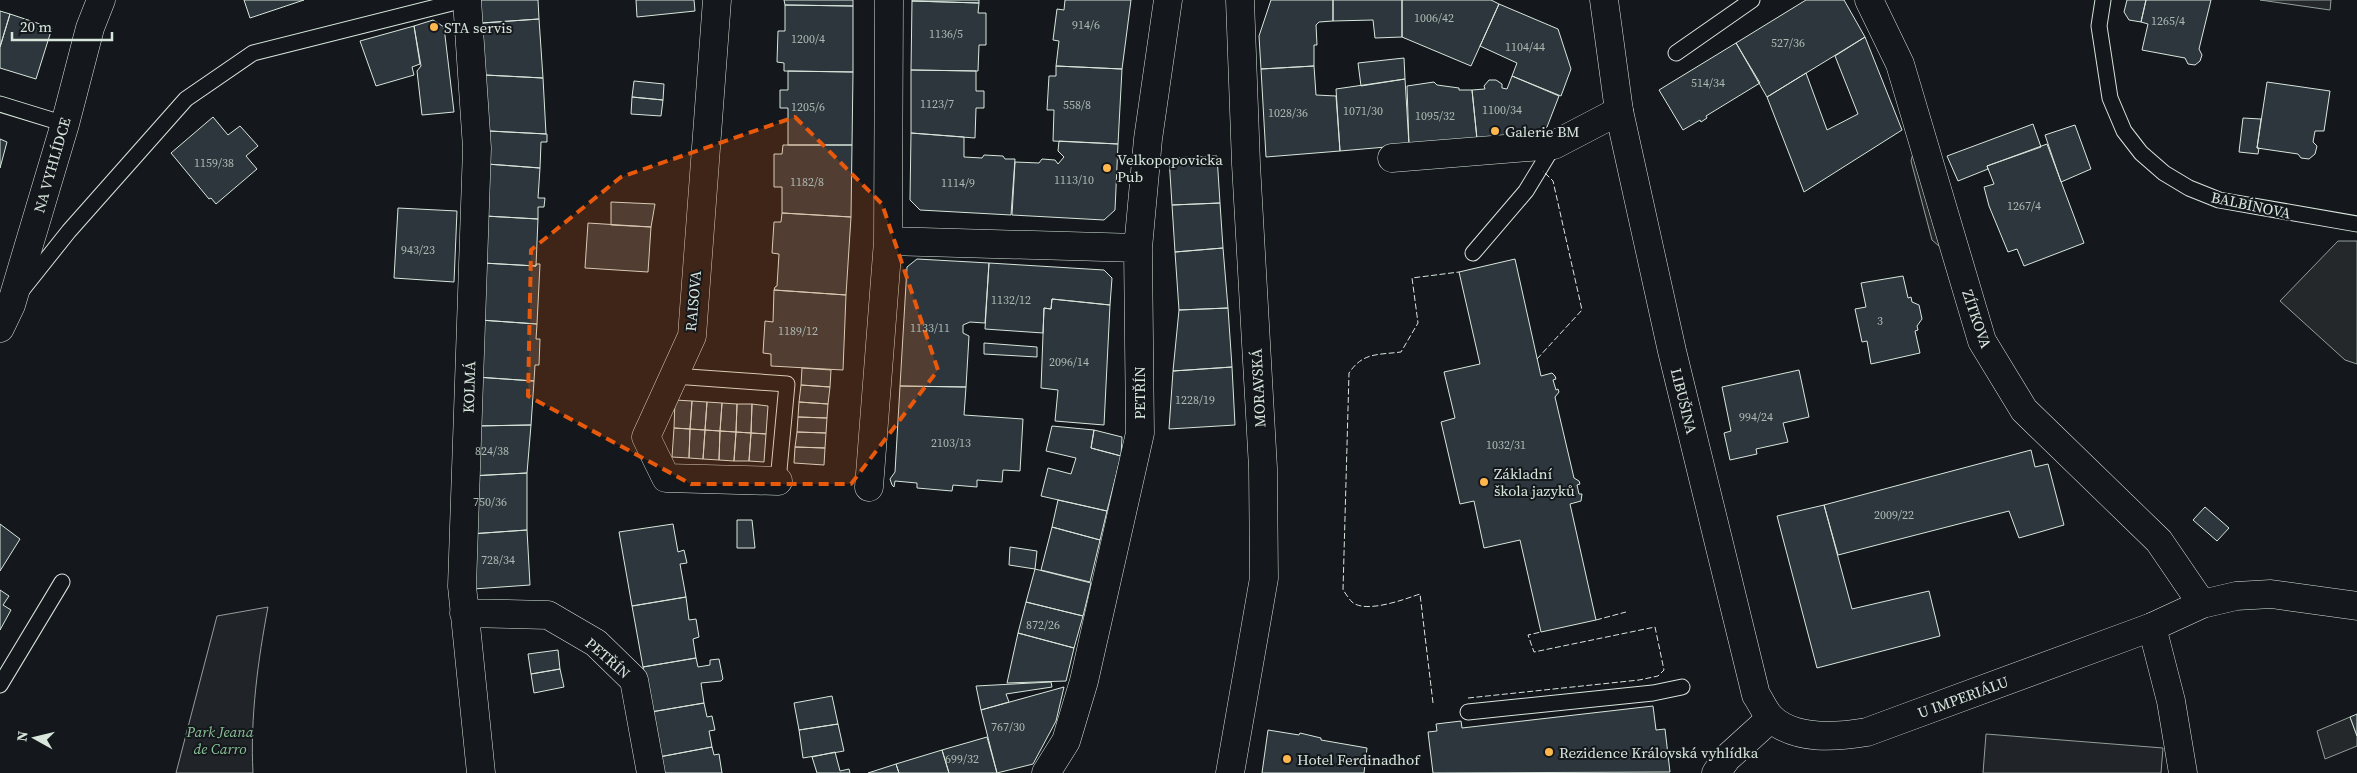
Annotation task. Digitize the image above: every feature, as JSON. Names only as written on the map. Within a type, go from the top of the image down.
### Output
[{"type":"street","name":"NA VYHLÍDCE","points":[[5,317],[64,124],[90,28],[101,0]]},
{"type":"street","name":"KOLMÁ","points":[[466,0],[477,148],[462,586],[481,773]]},
{"type":"street","name":"RAISOVA","points":[[717,0],[692,336],[646,437],[666,478],[778,480]]},
{"type":"street","points":[[869,487],[888,240],[889,0]]},
{"type":"street","name":"PETŘÍN","points":[[1046,773],[1066,741],[1084,681],[1140,433],[1138,248],[1148,139],[1168,0]]},
{"type":"street","name":"MORAVSKÁ","points":[[1230,773],[1264,578],[1262,468],[1245,146],[1240,0]]},
{"type":"street","name":"LIBUŠINA","points":[[1604,0],[1619,111],[1672,351],[1756,695],[1771,718]]},
{"type":"street","name":"ZÍTKOVA","points":[[1868,0],[1900,64],[1982,341],[2024,410],[2159,541],[2202,604]]},
{"type":"street","points":[[1392,158],[1554,145],[1619,111]]},
{"type":"street","points":[[888,240],[1138,248]]},
{"type":"street","name":"U IMPERIÁLU","points":[[1771,718],[1790,729],[1811,735],[1837,737],[1866,732],[2152,627],[2202,604],[2236,596],[2271,594],[2357,606]]},
{"type":"street","name":"PETŘÍN","points":[[464,612],[548,615],[596,643],[634,680],[650,773]]},
{"type":"street","points":[[2152,627],[2171,701],[2183,773]]},
{"type":"street","points":[[1716,773],[1727,758],[1771,718]]},
{"type":"lane","points":[[5,317],[69,231],[186,99],[253,53],[466,0]]},
{"type":"lane","points":[[1676,53],[1752,0]]},
{"type":"lane","name":"BALBÍNOVA","points":[[2102,0],[2098,26],[2110,98],[2124,131],[2142,153],[2164,173],[2189,188],[2219,200],[2357,224]]},
{"type":"lane","points":[[0,104],[64,124]]},
{"type":"lane","points":[[1473,253],[1526,191],[1554,145]]},
{"type":"lane","points":[[674,376],[787,384],[778,480]]},
{"type":"lane","points":[[0,685],[62,582]]},
{"type":"lane","points":[[1468,712],[1653,693],[1682,687]]},
{"type":"highlighted area","points":[[795,117],[882,204],[938,370],[851,484],[691,484],[528,396],[531,250],[621,177]]},
{"type":"green space","name":"Park Jeana de Carro","points":[[268,607],[256,689],[252,752],[253,773],[176,773],[217,616]]},
{"type":"green space","points":[[1986,734],[2163,748],[2161,773],[1983,773]]},
{"type":"shaded area","points":[[2260,0],[2331,0],[2330,10]]},
{"type":"shaded area","points":[[1917,138],[1948,254],[1932,240],[1911,161]]},
{"type":"shaded area","points":[[2338,241],[2357,241],[2357,364],[2345,360],[2280,301]]},
{"type":"shaded area","points":[[2350,717],[2357,736],[2357,746],[2325,759],[2317,731]]},
{"type":"building","points":[[244,0],[304,0],[250,18]]},
{"type":"building","points":[[480,0],[538,0],[539,19],[482,23]]},
{"type":"building","points":[[636,0],[694,0],[695,11],[637,17]]},
{"type":"building","points":[[784,0],[853,0],[853,6],[785,5]]},
{"type":"building","points":[[979,0],[979,3],[912,1]]},
{"type":"building","points":[[1065,0],[1131,0],[1122,69],[1056,66],[1059,41],[1053,40],[1057,9],[1064,10]]},
{"type":"building","points":[[1271,0],[1333,0],[1333,21],[1319,22],[1316,25],[1317,45],[1314,45],[1314,66],[1261,69],[1259,36]]},
{"type":"building","points":[[1333,0],[1402,0],[1402,37],[1375,38],[1373,20],[1333,21]]},
{"type":"building","points":[[1402,0],[1491,0],[1499,4],[1471,66],[1402,37]]},
{"type":"building","points":[[1806,0],[1844,0],[1865,37],[1767,97],[1736,43]]},
{"type":"building","points":[[2127,0],[2146,0],[2141,22],[2129,20],[2124,12]]},
{"type":"building","points":[[2146,0],[2211,0],[2199,49],[2202,55],[2200,61],[2195,65],[2188,64],[2185,58],[2142,50],[2148,24],[2141,22]]},
{"type":"building","points":[[912,1],[979,3],[978,13],[986,13],[986,45],[979,45],[978,71],[911,70]]},
{"type":"building","points":[[1499,4],[1558,29],[1571,69],[1561,96],[1512,76],[1517,63],[1480,46]]},
{"type":"building","points":[[785,5],[853,6],[853,72],[784,71],[784,63],[777,62],[778,31],[785,31]]},
{"type":"building","points":[[0,11],[10,14],[0,47]]},
{"type":"building","points":[[10,14],[52,28],[36,79],[0,68],[0,47]]},
{"type":"building","points":[[539,19],[543,78],[485,75],[482,23]]},
{"type":"building","points":[[433,20],[444,27],[454,112],[422,115],[417,71],[421,66],[414,26]]},
{"type":"building","points":[[414,26],[420,64],[412,67],[414,75],[376,86],[360,41]]},
{"type":"building","points":[[1865,37],[1902,130],[1804,192],[1767,97],[1806,73],[1827,130],[1858,114],[1835,56]]},
{"type":"building","points":[[1736,43],[1760,83],[1706,116],[1707,118],[1701,122],[1700,120],[1683,130],[1659,90]]},
{"type":"building","points":[[1404,58],[1405,79],[1361,86],[1358,63]]},
{"type":"building","points":[[1056,66],[1122,69],[1118,144],[1053,141],[1054,110],[1047,110],[1049,76],[1056,76]]},
{"type":"building","points":[[1314,66],[1316,95],[1336,96],[1340,151],[1266,157],[1261,69]]},
{"type":"building","points":[[911,70],[976,71],[976,91],[984,91],[984,108],[976,108],[975,138],[911,133]]},
{"type":"building","points":[[788,71],[853,72],[852,145],[788,145],[788,108],[780,108],[780,90],[788,90]]},
{"type":"building","points":[[485,75],[543,78],[546,134],[489,131]]},
{"type":"building","points":[[1512,76],[1559,96],[1547,127],[1537,134],[1477,139],[1472,90],[1485,89],[1484,86],[1489,80],[1496,80],[1502,84],[1502,88],[1507,89]]},
{"type":"building","points":[[1405,79],[1409,145],[1340,151],[1336,89]]},
{"type":"building","points":[[634,81],[664,84],[663,100],[632,97]]},
{"type":"building","points":[[1434,82],[1437,85],[1459,88],[1459,90],[1472,90],[1477,139],[1409,145],[1407,86]]},
{"type":"building","points":[[2267,82],[2330,91],[2324,131],[2315,131],[2313,142],[2317,146],[2315,154],[2309,159],[2301,158],[2298,154],[2257,148]]},
{"type":"building","points":[[632,97],[663,100],[661,116],[631,114]]},
{"type":"building","points":[[213,117],[228,135],[240,126],[258,146],[246,156],[257,169],[216,204],[211,198],[209,199],[171,153]]},
{"type":"building","points":[[2243,118],[2261,119],[2257,148],[2259,148],[2258,154],[2239,152]]},
{"type":"building","points":[[2033,124],[2041,147],[1987,166],[1988,169],[1958,181],[1947,156]]},
{"type":"building","points":[[2075,125],[2091,169],[2061,182],[2045,135]]},
{"type":"building","points":[[489,131],[547,134],[547,142],[541,142],[540,168],[487,164]]},
{"type":"building","points":[[911,133],[964,137],[964,157],[982,158],[984,155],[1015,159],[1011,215],[920,210],[910,200]]},
{"type":"building","points":[[0,139],[7,142],[0,168]]},
{"type":"building","points":[[1059,141],[1118,144],[1115,210],[1104,220],[1012,215],[1015,162],[1039,163],[1042,159],[1055,160],[1058,164],[1064,157],[1058,151]]},
{"type":"building","points":[[2047,144],[2084,243],[2024,266],[2017,249],[2008,252],[1989,206],[1984,187],[1994,184],[1987,166]]},
{"type":"building","points":[[783,145],[852,145],[851,217],[782,213],[782,187],[774,187],[774,154],[782,154]]},
{"type":"building","points":[[1217,156],[1220,203],[1172,205],[1169,158]]},
{"type":"building","points":[[487,164],[540,168],[538,198],[545,198],[544,207],[538,207],[538,219],[485,216]]},
{"type":"building","points":[[611,202],[655,204],[651,227],[611,225]]},
{"type":"building","points":[[1220,203],[1223,248],[1175,252],[1172,205]]},
{"type":"building","points":[[398,208],[457,211],[454,282],[394,278]]},
{"type":"building","points":[[782,213],[851,217],[846,295],[774,290],[777,286],[779,254],[772,253],[774,222],[781,222]]},
{"type":"building","points":[[485,216],[538,219],[536,266],[483,263]]},
{"type":"building","points":[[588,223],[651,227],[648,272],[585,268]]},
{"type":"building","points":[[1223,248],[1228,308],[1179,310],[1175,252]]},
{"type":"building","points":[[917,259],[989,263],[985,323],[970,322],[963,325],[963,333],[969,336],[966,387],[900,386],[907,267]]},
{"type":"building","points":[[1515,259],[1541,376],[1552,373],[1555,376],[1556,379],[1553,380],[1556,390],[1558,389],[1559,392],[1555,397],[1574,478],[1580,484],[1577,485],[1579,494],[1582,494],[1581,501],[1570,504],[1596,620],[1541,632],[1520,540],[1484,548],[1474,501],[1460,504],[1441,422],[1455,418],[1444,372],[1480,364],[1459,272]]},
{"type":"building","points":[[483,263],[536,266],[536,264],[540,264],[537,324],[480,320]]},
{"type":"building","points":[[989,263],[1104,270],[1112,278],[1110,305],[1052,299],[1051,309],[1044,308],[1043,333],[985,329]]},
{"type":"building","points":[[1903,276],[1908,298],[1911,297],[1912,302],[1919,305],[1922,319],[1917,326],[1918,330],[1915,331],[1920,353],[1871,364],[1867,341],[1862,342],[1855,309],[1866,307],[1861,283]]},
{"type":"building","points":[[774,290],[846,295],[843,370],[771,366],[771,354],[763,353],[765,321],[773,322]]},
{"type":"building","points":[[1052,299],[1110,305],[1104,425],[1055,421],[1058,390],[1041,388],[1044,308],[1051,309]]},
{"type":"building","points":[[1228,308],[1232,367],[1173,371],[1179,310]]},
{"type":"building","points":[[480,320],[537,324],[536,339],[540,339],[539,365],[535,365],[534,381],[476,377]]},
{"type":"building","points":[[984,343],[1037,347],[1037,357],[984,354]]},
{"type":"building","points":[[1232,367],[1235,425],[1169,429],[1173,371]]},
{"type":"building","points":[[802,368],[831,370],[830,387],[801,385]]},
{"type":"building","points":[[1799,370],[1809,417],[1783,423],[1788,442],[1756,449],[1757,454],[1730,460],[1724,433],[1731,431],[1722,387]]},
{"type":"building","points":[[476,377],[534,381],[531,425],[473,426]]},
{"type":"building","points":[[801,385],[830,387],[828,404],[799,402]]},
{"type":"building","points":[[900,386],[966,387],[964,415],[1023,419],[1020,471],[1003,470],[1002,482],[977,480],[977,487],[953,485],[952,491],[917,488],[917,483],[895,481],[894,487],[890,479],[895,472]]},
{"type":"building","points":[[675,400],[692,401],[690,429],[674,428]]},
{"type":"building","points":[[692,401],[707,402],[705,430],[690,429]]},
{"type":"building","points":[[707,402],[722,403],[720,431],[705,430]]},
{"type":"building","points":[[799,402],[828,404],[827,418],[798,417]]},
{"type":"building","points":[[722,403],[737,404],[736,432],[720,431]]},
{"type":"building","points":[[737,404],[752,404],[751,433],[736,432]]},
{"type":"building","points":[[752,404],[768,406],[766,434],[751,433]]},
{"type":"building","points":[[798,417],[827,418],[826,433],[797,432]]},
{"type":"building","points":[[531,425],[527,473],[470,476],[473,426]]},
{"type":"building","points":[[1052,426],[1094,430],[1091,448],[1121,456],[1107,511],[1041,496],[1048,468],[1071,474],[1076,458],[1046,451]]},
{"type":"building","points":[[674,428],[690,429],[689,458],[672,457]]},
{"type":"building","points":[[690,429],[705,430],[703,459],[689,458]]},
{"type":"building","points":[[705,430],[720,431],[719,460],[703,459]]},
{"type":"building","points":[[1094,430],[1122,437],[1121,456],[1091,448]]},
{"type":"building","points":[[720,431],[736,432],[734,461],[719,460]]},
{"type":"building","points":[[736,432],[751,433],[749,461],[734,461]]},
{"type":"building","points":[[797,432],[826,433],[825,448],[795,447]]},
{"type":"building","points":[[751,433],[766,434],[764,462],[749,461]]},
{"type":"building","points":[[795,447],[825,448],[824,465],[794,463]]},
{"type":"building","points":[[2031,450],[2035,467],[2048,464],[2064,525],[2019,538],[2009,511],[1838,555],[1824,505]]},
{"type":"building","points":[[527,473],[527,530],[470,534],[470,476]]},
{"type":"building","points":[[1058,500],[1107,511],[1100,540],[1052,527]]},
{"type":"building","points":[[1824,505],[1852,609],[1929,591],[1940,636],[1817,668],[1777,516]]},
{"type":"building","points":[[2205,507],[2229,528],[2217,541],[2193,520]]},
{"type":"building","points":[[737,520],[752,520],[755,548],[737,548]]},
{"type":"building","points":[[0,524],[20,539],[0,571]]},
{"type":"building","points":[[673,524],[678,552],[684,550],[687,563],[680,564],[686,597],[632,606],[619,532]]},
{"type":"building","points":[[1052,527],[1100,540],[1090,582],[1041,570]]},
{"type":"building","points":[[527,530],[530,585],[473,589],[470,534]]},
{"type":"building","points":[[1010,547],[1037,551],[1035,569],[1009,565]]},
{"type":"building","points":[[1035,569],[1091,583],[1083,616],[1026,602]]},
{"type":"building","points":[[0,590],[9,596],[3,605],[11,610],[0,630]]},
{"type":"building","points":[[686,597],[689,620],[696,619],[699,637],[693,639],[696,658],[643,667],[632,606]]},
{"type":"building","points":[[1026,602],[1083,616],[1074,648],[1018,633]]},
{"type":"building","points":[[1018,633],[1074,648],[1066,681],[1007,683]]},
{"type":"building","points":[[558,650],[560,669],[531,674],[528,654]]},
{"type":"building","points":[[696,658],[698,667],[710,665],[710,660],[719,659],[723,679],[721,681],[701,683],[704,703],[651,712],[643,667]]},
{"type":"building","points":[[560,669],[564,687],[534,693],[531,674]]},
{"type":"building","points":[[1051,682],[1052,687],[1006,694],[1009,702],[981,710],[976,686]]},
{"type":"building","points":[[1064,687],[1056,721],[1033,764],[997,773],[981,710]]},
{"type":"building","points":[[832,696],[838,724],[799,730],[794,703]]},
{"type":"building","points":[[704,703],[707,717],[712,716],[715,730],[709,731],[712,747],[659,757],[651,712]]},
{"type":"building","name":"Rezidence Královská vyhlídka","points":[[1653,706],[1656,730],[1665,729],[1670,772],[1433,773],[1428,732],[1437,731],[1436,724],[1461,721],[1462,728]]},
{"type":"building","points":[[2357,714],[2357,736],[2350,717]]},
{"type":"building","points":[[838,724],[844,751],[803,758],[799,730]]},
{"type":"building","points":[[1268,730],[1299,735],[1300,733],[1321,738],[1321,740],[1367,748],[1364,773],[1262,773]]},
{"type":"building","points":[[987,737],[997,773],[949,773],[942,750]]},
{"type":"building","points":[[712,747],[714,755],[719,754],[722,773],[662,773],[659,757]]},
{"type":"building","points":[[942,750],[949,773],[899,773],[896,764]]},
{"type":"building","points":[[835,752],[840,771],[849,769],[850,773],[817,773],[812,757]]},
{"type":"building","points":[[896,764],[899,773],[868,773]]},
{"type":"fence","points":[[1537,359],[1582,310],[1553,181],[1543,171]]},
{"type":"fence","points":[[1433,703],[1420,594],[1386,604],[1366,607],[1352,602],[1343,590],[1349,373],[1354,366],[1366,358],[1378,354],[1401,352],[1418,323],[1412,278],[1459,272]]},
{"type":"fence","points":[[1596,620],[1626,612]]},
{"type":"fence","points":[[1468,698],[1639,680],[1658,676],[1664,670],[1655,627],[1534,652],[1528,635],[1541,632]]},
{"type":"place","name":"STA servis","points":[[434,27]]},
{"type":"place","name":"Galerie BM","points":[[1495,131]]},
{"type":"place","name":"Velkopopovicka Pub","points":[[1107,168]]},
{"type":"place","name":"Základní škola jazyků","points":[[1484,482]]},
{"type":"place","name":"Rezidence Královská vyhlídka","points":[[1549,752]]},
{"type":"place","name":"Hotel Ferdinadhof","points":[[1287,759]]}]
